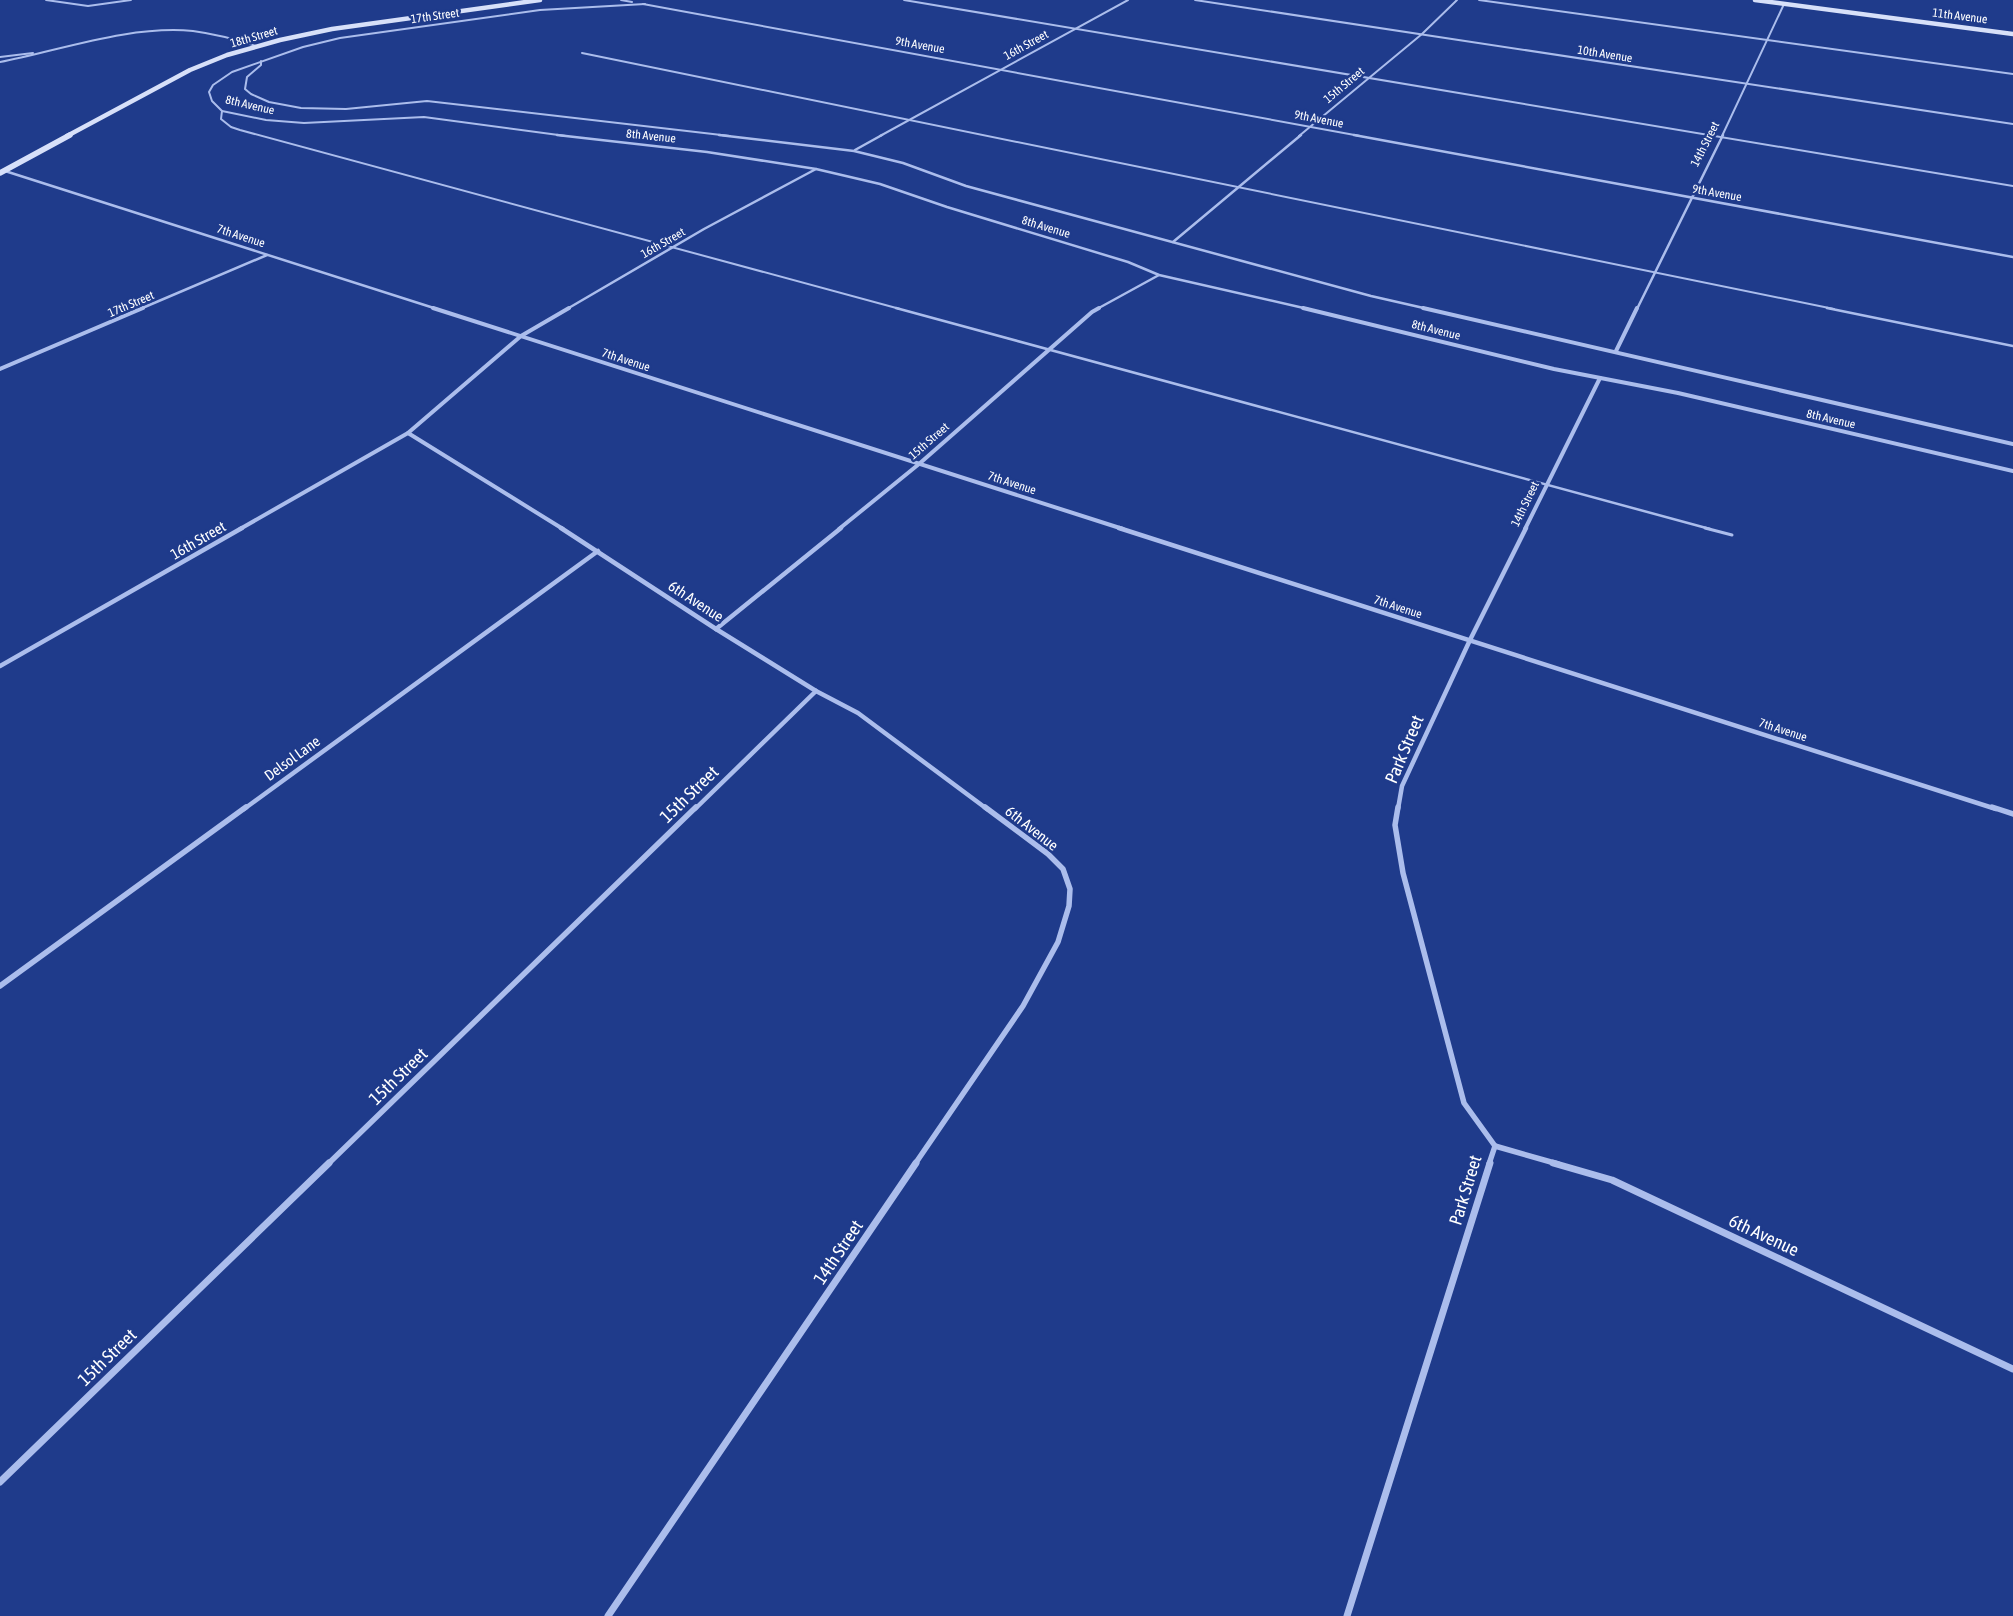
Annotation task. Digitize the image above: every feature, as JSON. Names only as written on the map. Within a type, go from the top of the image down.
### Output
[{"type":"main road","name":"18th Street","points":[[3,172],[190,70],[256,46],[332,29],[540,0]]},
{"type":"main road","name":"11th Avenue","points":[[1755,0],[1785,2],[2013,34]]},
{"type":"street","points":[[46,0],[74,7],[90,7],[130,0]]},
{"type":"street","name":"9th Avenue","points":[[621,0],[1312,126],[2013,257]]},
{"type":"street","name":"16th Street","points":[[854,151],[1128,0]]},
{"type":"street","name":"10th Avenue","points":[[1195,0],[2013,124]]},
{"type":"street","name":"15th Street","points":[[1173,242],[1422,34],[1457,0]]},
{"type":"street","name":"14th Street","points":[[1616,351],[1748,84],[1785,2]]},
{"type":"street","name":"17th Street","points":[[261,61],[317,43],[367,34],[542,10],[645,4]]},
{"type":"street","points":[[0,62],[131,34],[172,30],[205,31],[238,39],[256,46]]},
{"type":"street","points":[[0,56],[56,50]]},
{"type":"street","name":"8th Avenue","points":[[261,61],[239,68],[214,82],[210,90],[210,99],[214,105],[222,111],[266,120],[304,123],[424,117],[577,138],[707,152],[816,169],[880,184],[947,207],[1128,262],[1159,275],[1238,292],[1554,369],[1678,393],[2013,472]]},
{"type":"street","name":"8th Avenue","points":[[261,61],[261,65],[247,77],[245,89],[251,94],[269,102],[287,106],[346,109],[427,101],[854,151],[903,163],[966,186],[1370,296],[1616,351],[2013,444]]},
{"type":"street","name":"16th Street","points":[[520,336],[816,169]]},
{"type":"street","name":"7th Avenue","points":[[3,172],[268,255],[2013,814]]},
{"type":"street","name":"17th Street","points":[[0,369],[268,255]]},
{"type":"street","name":"15th Street","points":[[716,629],[919,464],[1092,312],[1159,275]]},
{"type":"street","points":[[408,433],[520,336]]},
{"type":"street","name":"14th Street","points":[[1470,640],[1600,378]]},
{"type":"street","name":"16th Street","points":[[0,666],[408,433]]},
{"type":"street","name":"6th Avenue","points":[[408,433],[598,550],[716,629],[816,691],[858,713],[1048,854],[1066,872],[1071,894]]},
{"type":"street","name":"Delsol Lane","points":[[0,986],[598,550]]},
{"type":"street","name":"Park Street","points":[[1347,1616],[1495,1146],[1464,1102],[1403,873],[1395,825],[1402,786],[1470,640]]},
{"type":"street","name":"15th Street","points":[[0,1482],[816,691]]},
{"type":"street","name":"14th Street","points":[[608,1616],[1023,1006],[1063,930],[1071,894]]},
{"type":"street","name":"6th Avenue","points":[[1495,1146],[1612,1180],[2013,1369]]},
{"type":"lane","points":[[904,0],[2013,186]]},
{"type":"lane","points":[[1480,0],[2013,74]]},
{"type":"lane","points":[[582,53],[2013,346]]},
{"type":"lane","points":[[222,111],[221,119],[231,127],[240,130],[1732,535]]}]
